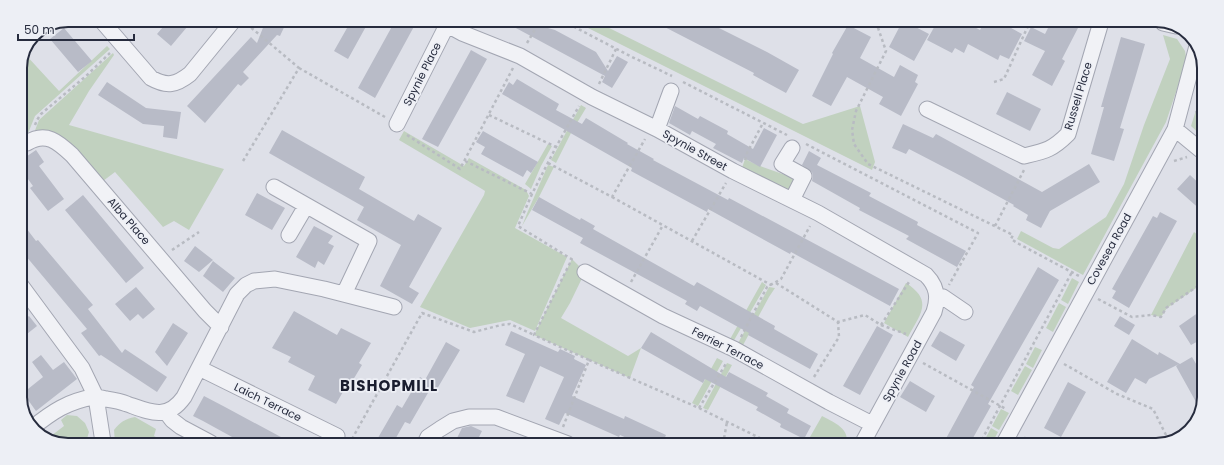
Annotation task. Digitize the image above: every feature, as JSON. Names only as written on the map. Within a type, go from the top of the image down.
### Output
[{"type":"street","points":[[107,27],[151,78],[161,84],[183,80],[190,74],[228,27]]},
{"type":"street","name":"Spynie Place","points":[[397,124],[442,27]]},
{"type":"street","name":"Spynie Street","points":[[451,27],[462,33],[520,56],[589,95],[655,128],[736,173],[818,213],[926,275],[932,281],[936,289],[937,296]]},
{"type":"street","name":"Russell Place","points":[[927,109],[1024,156],[1045,151],[1058,144],[1068,134],[1100,27]]},
{"type":"street","name":"Covesea Road","points":[[1007,438],[1174,129],[1195,54]]},
{"type":"street","points":[[655,128],[671,91]]},
{"type":"street","points":[[1174,129],[1197,153]]},
{"type":"street","name":"Alba Place","points":[[30,141],[43,138],[58,142],[72,155],[205,311],[221,327]]},
{"type":"street","points":[[792,148],[782,164],[804,176],[792,200]]},
{"type":"street","points":[[274,187],[369,241],[344,294]]},
{"type":"street","points":[[289,235],[306,206]]},
{"type":"street","name":"Ferrier Terrace","points":[[585,272],[663,316],[734,349],[806,390],[872,424]]},
{"type":"street","points":[[37,424],[54,411],[65,405],[96,397],[126,403],[143,410],[157,412],[166,412],[179,404],[184,398],[237,294],[246,285],[254,281],[275,278],[394,307]]},
{"type":"street","points":[[27,293],[82,368],[96,397],[102,438]]},
{"type":"street","points":[[937,296],[943,297],[965,312]]},
{"type":"street","name":"Spynie Road","points":[[865,438],[934,312],[937,304],[937,296]]},
{"type":"street","name":"Laich Terrace","points":[[199,368],[339,438]]},
{"type":"street","points":[[166,412],[172,420],[181,427],[202,438]]},
{"type":"street","points":[[430,438],[453,421],[469,416],[496,417],[555,438]]},
{"type":"path","points":[[251,27],[299,68],[397,124],[396,128],[460,169],[537,27]]},
{"type":"path","points":[[878,27],[886,51],[856,111],[852,130],[854,144],[868,164],[1013,235],[1011,239],[1072,272],[1088,287],[1132,317],[1151,315],[1161,317],[1166,308],[1197,287]]},
{"type":"path","points":[[994,82],[1004,79],[1028,27]]},
{"type":"path","points":[[30,141],[34,127],[41,114],[86,76],[121,43]]},
{"type":"path","points":[[585,272],[572,259],[518,226],[532,194],[556,147],[589,95],[616,48]]},
{"type":"path","points":[[243,161],[299,68]]},
{"type":"path","points":[[489,115],[556,147]]},
{"type":"path","points":[[692,241],[736,173],[764,123]]},
{"type":"path","points":[[612,198],[655,128]]},
{"type":"path","points":[[994,226],[1033,154]]},
{"type":"path","points":[[1153,169],[1197,154]]},
{"type":"path","points":[[465,161],[532,194]]},
{"type":"path","points":[[548,163],[771,285]]},
{"type":"path","points":[[699,408],[734,349],[767,287],[781,280],[818,213]]},
{"type":"path","points":[[624,294],[662,225]]},
{"type":"path","points":[[161,258],[199,232]]},
{"type":"path","points":[[534,335],[572,259]]},
{"type":"path","points":[[881,325],[917,269]]},
{"type":"path","points":[[983,438],[1072,272]]},
{"type":"path","points":[[776,282],[838,322],[865,315],[881,325],[920,339]]},
{"type":"path","points":[[344,438],[422,313],[474,332],[510,324],[699,408],[760,438]]},
{"type":"path","points":[[806,390],[839,338],[838,322]]},
{"type":"path","points":[[910,356],[1000,406],[1020,414]]},
{"type":"path","points":[[1051,356],[1117,394],[1153,409],[1167,437]]},
{"type":"path","points":[[564,438],[590,360]]},
{"type":"path","points":[[724,438],[727,422]]},
{"type":"green space","points":[[586,27],[607,27],[803,124],[860,106],[875,162],[872,170]]},
{"type":"green space","points":[[1163,35],[1177,39],[1185,51],[1186,57],[1166,122],[1083,275],[1017,239],[1021,231],[1053,248],[1059,249],[1106,217],[1124,184],[1144,125],[1170,59]]},
{"type":"green space","points":[[107,46],[110,49],[35,116],[27,136],[27,68],[29,58],[59,91]]},
{"type":"green space","points":[[113,53],[114,55],[89,91],[69,125],[224,169],[189,230],[174,221],[163,227],[115,172],[103,181],[34,133],[39,120]]},
{"type":"green space","points":[[581,105],[586,108],[556,163],[551,160]]},
{"type":"green space","points":[[1196,110],[1197,132],[1191,126]]},
{"type":"green space","points":[[404,131],[464,166],[469,158],[526,190],[529,196],[515,228],[567,257],[535,331],[510,320],[470,328],[420,307],[485,191],[399,140]]},
{"type":"green space","points":[[548,144],[552,146],[531,189],[525,184]]},
{"type":"green space","points":[[747,153],[747,160],[801,181],[792,200],[740,174]]},
{"type":"green space","points":[[548,165],[554,167],[522,226],[528,211]]},
{"type":"green space","points":[[1194,232],[1197,234],[1197,287],[1167,308],[1161,317],[1151,315]]},
{"type":"green space","points":[[572,259],[585,272],[561,318],[628,356],[641,348],[630,378],[534,335]]},
{"type":"green space","points":[[1072,278],[1079,282],[1068,304],[1061,300]]},
{"type":"green space","points":[[762,282],[766,285],[733,342],[729,341]]},
{"type":"green space","points":[[906,283],[915,290],[920,296],[922,302],[920,315],[908,337],[884,323]]},
{"type":"green space","points":[[769,287],[775,288],[742,347],[737,345]]},
{"type":"green space","points":[[1059,303],[1066,307],[1053,332],[1046,328]]},
{"type":"green space","points":[[1035,347],[1042,350],[1033,368],[1026,364]]},
{"type":"green space","points":[[717,358],[723,361],[698,406],[692,403]]},
{"type":"green space","points":[[727,363],[732,365],[708,410],[703,408]]},
{"type":"green space","points":[[1025,366],[1032,370],[1018,395],[1011,391]]},
{"type":"green space","points":[[1001,409],[1009,413],[999,430],[992,426]]},
{"type":"green space","points":[[67,415],[77,416],[85,423],[89,432],[87,438],[68,438],[53,435],[64,426],[61,420]]},
{"type":"green space","points":[[822,416],[844,430],[847,438],[809,438]]},
{"type":"green space","points":[[135,417],[156,429],[154,436],[158,438],[115,438],[114,430],[123,421]]},
{"type":"green space","points":[[991,428],[998,432],[995,438],[986,438]]},
{"type":"building","points":[[163,27],[187,27],[171,46],[157,34]]},
{"type":"building","points":[[263,27],[284,27],[280,36],[277,35],[243,72],[249,78],[241,86],[238,84],[205,123],[187,106],[251,37],[257,43]]},
{"type":"building","points":[[348,27],[366,27],[348,59],[334,51]]},
{"type":"building","points":[[392,27],[414,27],[375,98],[358,88]]},
{"type":"building","points":[[514,27],[546,27],[555,30],[596,52],[608,71],[617,56],[628,62],[612,88],[602,82],[605,76]]},
{"type":"building","points":[[665,27],[717,27],[799,70],[786,93],[753,75],[754,73]]},
{"type":"building","points":[[847,27],[852,27],[871,37],[860,58],[894,77],[900,65],[918,75],[915,82],[918,84],[901,116],[879,104],[883,97],[847,77],[831,106],[812,96],[833,54],[832,53]]},
{"type":"building","points":[[899,27],[916,27],[929,34],[914,61],[889,47]]},
{"type":"building","points":[[934,27],[974,27],[980,30],[982,27],[1009,27],[1022,34],[1009,59],[1000,55],[998,60],[968,44],[964,53],[955,48],[952,53],[927,40]]},
{"type":"building","points":[[1031,27],[1045,34],[1048,27],[1078,28],[1062,59],[1065,61],[1052,86],[1032,75],[1045,51],[1024,41]]},
{"type":"building","points":[[64,28],[92,61],[78,72],[50,39]]},
{"type":"building","points":[[1121,37],[1145,44],[1120,128],[1124,129],[1114,161],[1091,154],[1104,107],[1101,107]]},
{"type":"building","points":[[471,50],[487,59],[438,147],[422,139]]},
{"type":"building","points":[[517,79],[559,104],[556,110],[582,124],[586,118],[654,159],[653,160],[728,200],[729,198],[899,289],[890,306],[791,252],[790,254],[708,209],[707,212],[631,171],[632,168],[502,94],[509,82],[513,85]]},
{"type":"building","points":[[107,82],[146,108],[181,112],[177,139],[163,137],[164,126],[143,124],[98,95]]},
{"type":"building","points":[[1007,92],[1041,109],[1030,131],[996,114]]},
{"type":"building","points":[[675,106],[698,119],[700,116],[728,131],[727,134],[753,149],[764,128],[777,135],[760,167],[744,158],[742,163],[713,148],[716,144],[692,131],[690,135],[669,123]]},
{"type":"building","points":[[903,124],[933,138],[936,134],[1042,192],[1089,164],[1100,182],[1050,211],[1041,228],[1026,220],[1028,215],[1013,206],[1014,205],[963,177],[909,149],[906,154],[892,148]]},
{"type":"building","points":[[282,130],[365,177],[359,189],[414,221],[418,214],[442,228],[409,287],[419,293],[412,304],[380,286],[401,245],[357,220],[364,207],[269,153]]},
{"type":"building","points":[[483,131],[538,162],[531,173],[527,170],[523,177],[481,154],[485,147],[476,142]]},
{"type":"building","points":[[36,150],[44,162],[39,166],[64,199],[48,211],[30,188],[33,186],[27,178],[27,156]]},
{"type":"building","points":[[809,151],[821,158],[817,165],[871,193],[869,196],[918,222],[917,225],[966,251],[957,267],[906,239],[909,236],[859,210],[860,208],[812,181],[812,172],[802,165]]},
{"type":"building","points":[[1190,175],[1197,181],[1197,207],[1177,189]]},
{"type":"building","points":[[257,193],[285,208],[272,230],[245,215]]},
{"type":"building","points":[[83,195],[144,268],[126,283],[65,210]]},
{"type":"building","points":[[539,197],[580,220],[581,218],[595,226],[593,229],[694,286],[697,282],[775,326],[774,329],[818,354],[810,369],[748,335],[749,333],[700,306],[697,311],[685,304],[687,301],[580,243],[583,238],[532,210]]},
{"type":"building","points":[[1160,212],[1177,221],[1129,308],[1112,298],[1116,291],[1112,289],[1153,216],[1157,218]]},
{"type":"building","points":[[314,226],[333,236],[328,243],[334,246],[324,265],[318,261],[315,268],[296,257]]},
{"type":"building","points":[[27,229],[93,305],[88,309],[122,353],[125,349],[167,377],[157,392],[101,355],[99,356],[81,333],[87,329],[27,257]]},
{"type":"building","points":[[195,246],[213,260],[199,272],[184,261]]},
{"type":"building","points":[[213,261],[235,278],[223,292],[203,276]]},
{"type":"building","points":[[1038,267],[1059,280],[988,404],[991,406],[973,438],[946,438],[974,387],[971,385]]},
{"type":"building","points":[[136,287],[155,309],[143,319],[138,314],[130,321],[115,304]]},
{"type":"building","points":[[294,311],[337,335],[341,328],[371,343],[359,363],[362,365],[350,385],[348,383],[336,404],[308,390],[315,376],[288,362],[291,357],[272,348]]},
{"type":"building","points":[[1197,313],[1197,342],[1191,345],[1179,326]]},
{"type":"building","points":[[29,316],[37,326],[27,334],[27,318]]},
{"type":"building","points":[[1120,316],[1135,325],[1129,335],[1114,326]]},
{"type":"building","points":[[173,323],[188,333],[167,366],[155,352]]},
{"type":"building","points":[[877,326],[893,335],[860,395],[843,386]]},
{"type":"building","points":[[511,331],[558,352],[560,349],[575,356],[574,359],[586,365],[572,396],[624,419],[625,416],[666,435],[665,438],[627,438],[620,435],[619,437],[565,413],[559,425],[545,419],[564,377],[540,366],[524,403],[506,396],[525,354],[505,345]]},
{"type":"building","points":[[940,331],[965,345],[956,361],[931,346]]},
{"type":"building","points":[[651,332],[726,377],[729,372],[768,393],[766,396],[789,409],[787,413],[811,426],[805,438],[802,438],[780,427],[781,424],[756,410],[758,407],[705,379],[703,383],[641,348]]},
{"type":"building","points":[[1132,339],[1158,355],[1159,352],[1180,364],[1192,357],[1197,366],[1197,402],[1197,403],[1176,366],[1179,364],[1149,379],[1146,384],[1135,378],[1126,393],[1107,382]]},
{"type":"building","points":[[446,342],[460,350],[437,389],[432,386],[410,424],[405,422],[396,438],[378,438],[397,405],[402,408],[420,377],[425,380]]},
{"type":"building","points":[[41,355],[53,370],[64,362],[77,379],[36,411],[27,399],[27,390],[43,377],[32,362]]},
{"type":"building","points":[[910,381],[935,396],[926,412],[900,397]]},
{"type":"building","points":[[1068,382],[1086,392],[1061,437],[1044,428]]},
{"type":"building","points":[[204,396],[283,438],[234,438],[193,416]]},
{"type":"building","points":[[471,426],[482,431],[478,438],[457,438],[462,428]]},
{"type":"district","name":"BISHOPMILL","points":[[389,385]]}]
